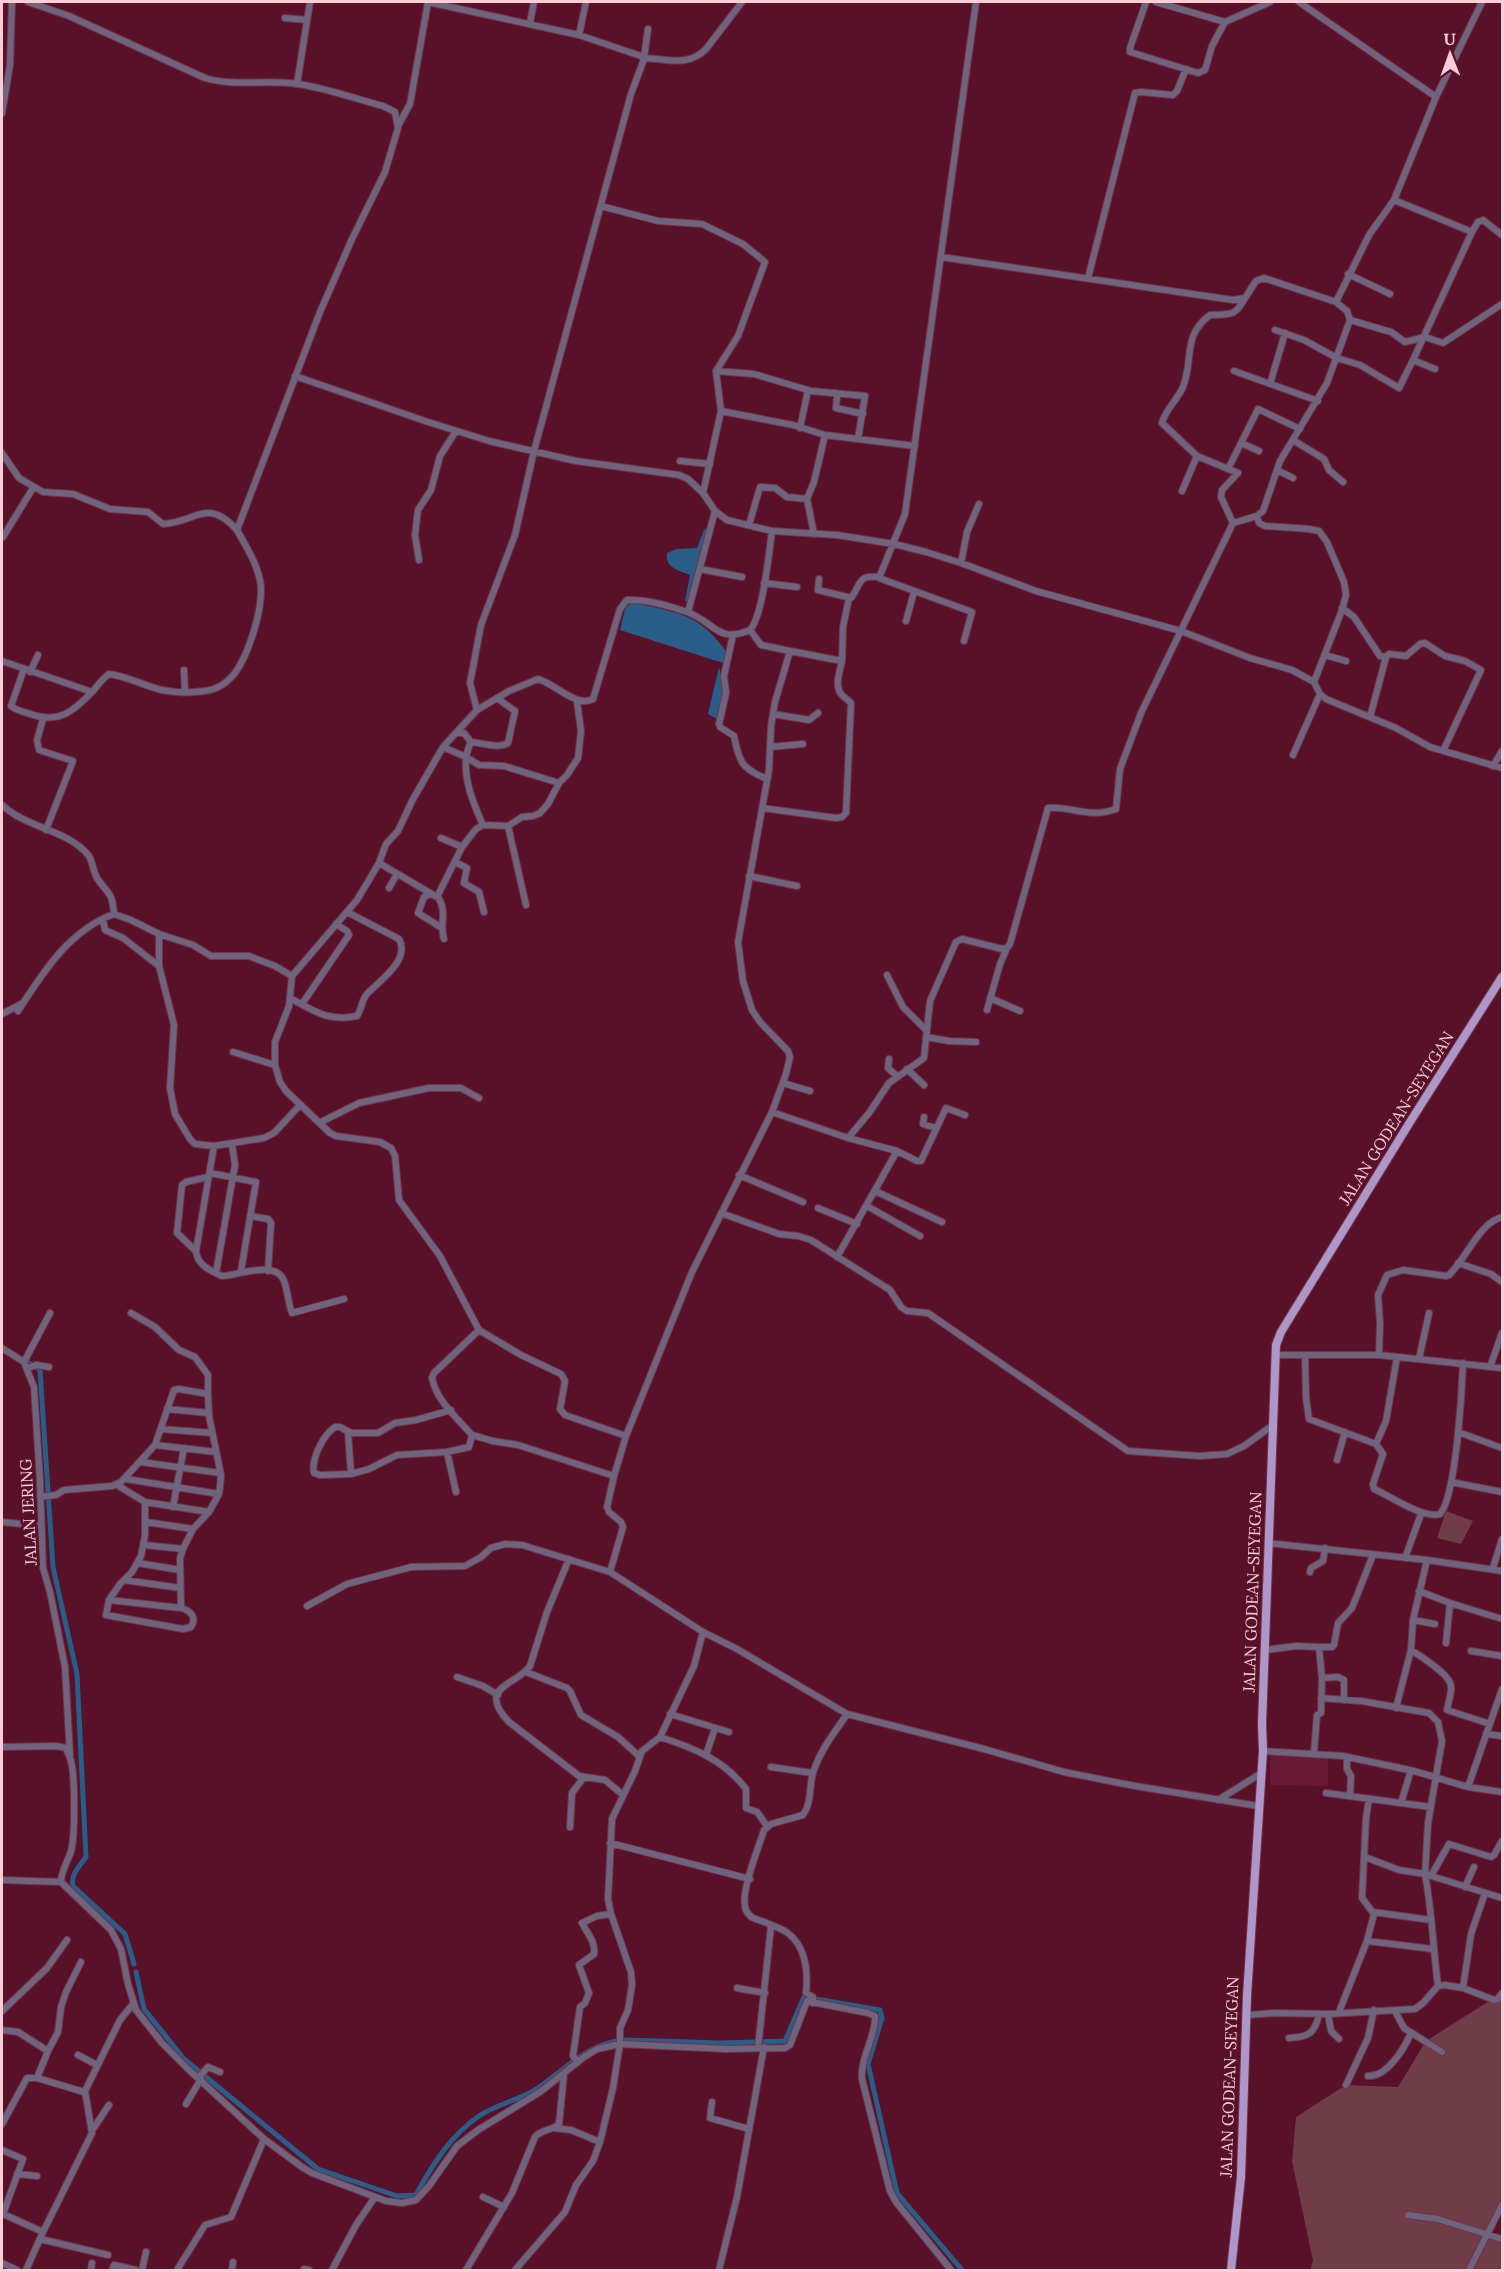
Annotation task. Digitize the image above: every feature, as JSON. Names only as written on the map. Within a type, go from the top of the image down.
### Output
[{"type":"main road","name":"JALAN GODEAN-SEYEGAN","points":[[1231,2271],[1241,2177],[1247,2015],[1263,1751],[1275,1355],[1281,1332],[1410,1122],[1503,977]]},
{"type":"street","points":[[2,113],[10,65],[12,2]]},
{"type":"street","points":[[28,2],[69,16],[205,78],[248,83],[297,84],[383,106],[395,112],[407,111]]},
{"type":"street","points":[[297,84],[310,2]]},
{"type":"street","points":[[237,530],[295,376],[352,239],[385,172],[398,126],[407,111],[428,2],[579,35],[644,58],[684,61],[701,55],[742,2]]},
{"type":"street","points":[[530,23],[534,2]]},
{"type":"street","points":[[579,35],[586,2]]},
{"type":"street","points":[[879,577],[905,514],[976,2]]},
{"type":"street","points":[[1146,2],[1130,52],[1198,73],[1205,70],[1212,46],[1225,22],[1268,2]]},
{"type":"street","points":[[1156,2],[1225,22]]},
{"type":"street","points":[[1299,2],[1436,97]]},
{"type":"street","points":[[1336,302],[1369,235],[1394,200],[1436,97],[1482,2]]},
{"type":"street","points":[[285,18],[307,20]]},
{"type":"street","points":[[477,710],[470,683],[481,625],[515,535],[534,451],[631,94],[644,58],[648,29]]},
{"type":"street","points":[[1088,278],[1135,93],[1176,94],[1186,69]]},
{"type":"street","points":[[395,112],[398,126]]},
{"type":"street","points":[[1394,200],[1472,232]]},
{"type":"street","points":[[601,206],[657,221],[702,224],[743,244],[763,259],[764,265],[745,320],[734,344],[716,371],[721,411],[703,493]]},
{"type":"street","points":[[1275,330],[1304,340],[1336,358],[1364,367],[1399,388],[1478,222],[1483,220],[1503,235]]},
{"type":"street","points":[[941,257],[1227,299],[1245,298]]},
{"type":"street","points":[[1348,274],[1390,294]]},
{"type":"street","points":[[987,1010],[1011,941],[1048,810],[1052,808],[1090,813],[1116,809],[1120,769],[1133,731],[1180,631],[1233,524],[1257,516],[1263,511],[1280,461],[1318,401],[1336,358],[1350,320],[1347,311],[1336,302],[1263,278],[1256,281],[1238,310],[1232,314],[1210,315],[1199,326],[1190,339],[1188,370],[1182,388],[1163,420],[1164,427],[1197,456],[1236,472],[1238,476],[1222,489],[1221,498],[1233,524]]},
{"type":"street","points":[[1350,320],[1390,332],[1405,342],[1425,336],[1439,342],[1447,342],[1483,315],[1503,304]]},
{"type":"street","points":[[1270,384],[1285,333]]},
{"type":"street","points":[[1413,360],[1435,369]]},
{"type":"street","points":[[716,371],[754,374],[808,390],[865,396],[858,439]]},
{"type":"street","points":[[1234,371],[1318,401]]},
{"type":"street","points":[[295,376],[456,431],[576,461],[680,475],[703,493],[715,511],[727,520],[772,531],[837,535],[894,544],[961,563],[1036,591],[1180,631],[1250,658],[1292,670],[1314,682],[1320,694],[1326,699],[1406,732],[1430,747],[1503,768]]},
{"type":"street","points":[[800,428],[808,390]]},
{"type":"street","points":[[835,393],[836,408],[863,414]]},
{"type":"street","points":[[1228,469],[1258,409],[1300,429]]},
{"type":"street","points":[[721,411],[825,435],[915,446]]},
{"type":"street","points":[[419,560],[415,535],[418,510],[431,490],[440,456],[456,431]]},
{"type":"street","points":[[814,534],[807,499],[814,482],[825,435]]},
{"type":"street","points":[[1293,440],[1324,459],[1329,470],[1343,482]]},
{"type":"street","points":[[1241,443],[1259,451]]},
{"type":"street","points":[[2,453],[12,471],[33,488],[43,492],[74,494],[110,509],[148,512],[163,524],[211,513],[220,515],[237,530],[260,580],[260,600],[255,622],[240,664],[229,680],[214,689],[185,692],[162,690],[111,674],[106,675],[92,692],[65,715],[43,719],[11,705],[27,671],[38,655]]},
{"type":"street","points":[[1182,491],[1197,456]]},
{"type":"street","points":[[680,461],[710,464]]},
{"type":"street","points":[[1277,470],[1293,478]]},
{"type":"street","points":[[749,525],[760,487],[775,488],[787,497],[807,499]]},
{"type":"street","points":[[3,537],[33,488]]},
{"type":"street","points":[[961,563],[967,532],[979,504]]},
{"type":"street","points":[[688,612],[715,511]]},
{"type":"street","points":[[1257,516],[1259,523],[1265,526],[1312,529],[1322,535],[1344,582],[1346,595],[1314,682]]},
{"type":"street","points":[[626,1436],[564,1415],[560,1409],[565,1381],[561,1374],[521,1355],[479,1330],[441,1256],[399,1200],[395,1156],[391,1148],[380,1142],[336,1136],[330,1133],[321,1122],[293,1099],[280,1082],[275,1065],[276,1042],[290,998],[292,976],[347,912],[379,863],[386,844],[398,831],[412,801],[443,747],[477,710],[519,686],[538,679],[553,684],[577,701],[586,702],[594,696],[620,609],[625,601],[630,599],[688,612],[721,633],[733,635],[750,630],[755,624],[772,531]]},
{"type":"street","points":[[700,569],[742,577]]},
{"type":"street","points":[[762,808],[836,818],[846,813],[851,703],[842,696],[838,677],[842,661],[843,627],[849,598],[852,597],[862,578],[879,577],[880,580],[972,612],[964,641]]},
{"type":"street","points":[[819,579],[818,590],[849,598]]},
{"type":"street","points":[[764,583],[797,587]]},
{"type":"street","points":[[906,621],[915,592]]},
{"type":"street","points":[[1342,608],[1354,617],[1380,656],[1386,657],[1389,654],[1406,656],[1420,644],[1425,643],[1445,656],[1465,661],[1480,670],[1443,751]]},
{"type":"street","points":[[750,630],[761,645],[842,661]]},
{"type":"street","points":[[733,635],[724,676],[726,693],[720,727],[734,736],[739,759],[750,770],[767,779]]},
{"type":"street","points":[[610,1572],[623,1527],[621,1522],[608,1510],[614,1476],[626,1436],[692,1272],[772,1112],[789,1063],[789,1054],[756,1016],[745,989],[738,934],[767,779],[773,714],[790,651]]},
{"type":"street","points":[[1325,656],[1346,661]]},
{"type":"street","points":[[1370,717],[1386,657]]},
{"type":"street","points":[[2,661],[92,692]]},
{"type":"street","points":[[184,670],[185,692]]},
{"type":"street","points":[[1293,755],[1320,694]]},
{"type":"street","points":[[456,733],[464,733],[471,742],[498,746],[508,742],[515,711],[497,698]]},
{"type":"street","points":[[444,939],[443,911],[438,897],[462,846],[476,829],[483,825],[508,826],[522,818],[540,813],[548,804],[559,783],[578,758],[581,731],[577,701]]},
{"type":"street","points":[[773,714],[809,720],[818,713]]},
{"type":"street","points":[[43,719],[37,740],[39,750],[73,761],[46,830]]},
{"type":"street","points":[[471,742],[466,757],[468,789],[483,825]]},
{"type":"street","points":[[770,747],[803,744]]},
{"type":"street","points":[[443,747],[479,765],[504,766],[559,783]]},
{"type":"street","points":[[1493,766],[1503,751]]},
{"type":"street","points":[[2,805],[10,812],[68,839],[90,858],[96,876],[109,892],[114,914]]},
{"type":"street","points":[[508,826],[526,905]]},
{"type":"street","points":[[441,838],[462,846]]},
{"type":"street","points":[[455,862],[467,868],[464,882],[479,892],[484,912]]},
{"type":"street","points":[[379,863],[438,897]]},
{"type":"street","points":[[389,888],[397,874]]},
{"type":"street","points":[[749,876],[796,886]]},
{"type":"street","points":[[430,894],[424,897],[418,913],[442,928]]},
{"type":"street","points":[[290,998],[319,1015],[340,1018],[357,1016],[365,997],[379,984],[400,957],[402,948],[399,939],[347,912]]},
{"type":"street","points":[[18,1011],[64,947],[114,914],[159,934],[193,945],[211,956],[249,956],[275,966],[292,976]]},
{"type":"street","points":[[103,920],[105,930],[123,938],[159,966]]},
{"type":"street","points":[[302,1004],[349,935],[336,924]]},
{"type":"street","points":[[159,934],[159,966],[174,1025],[169,1083],[174,1111],[193,1143],[214,1146],[267,1137],[300,1105]]},
{"type":"street","points":[[848,1137],[869,1113],[886,1087],[897,1076],[924,1058],[925,1029],[934,990],[958,940],[1007,948]]},
{"type":"street","points":[[887,975],[903,1007],[925,1029]]},
{"type":"street","points":[[990,998],[1020,1011]]},
{"type":"street","points":[[2,1014],[24,1003]]},
{"type":"street","points":[[926,1037],[976,1042]]},
{"type":"street","points":[[233,1052],[275,1065]]},
{"type":"street","points":[[889,1059],[888,1068],[897,1076]]},
{"type":"street","points":[[907,1069],[924,1085]]},
{"type":"street","points":[[783,1083],[810,1091]]},
{"type":"street","points":[[321,1122],[359,1103],[429,1088],[462,1088],[479,1098]]},
{"type":"street","points":[[772,1112],[897,1151],[917,1161],[921,1161],[946,1108],[965,1115]]},
{"type":"street","points":[[924,1117],[923,1124],[936,1128]]},
{"type":"street","points":[[216,1273],[233,1177],[235,1160],[232,1144]]},
{"type":"street","points":[[214,1146],[196,1251],[201,1263],[216,1273],[226,1276],[241,1272],[275,1272],[283,1278],[292,1313],[344,1299]]},
{"type":"street","points":[[837,1257],[897,1151]]},
{"type":"street","points":[[196,1251],[177,1233],[182,1185],[209,1175],[233,1177],[256,1183],[241,1272]]},
{"type":"street","points":[[739,1175],[803,1202]]},
{"type":"street","points":[[875,1191],[942,1222]]},
{"type":"street","points":[[867,1206],[920,1236]]},
{"type":"street","points":[[818,1208],[857,1224]]},
{"type":"street","points":[[721,1213],[779,1234],[805,1238],[890,1290],[904,1309],[928,1313],[1128,1451],[1200,1456],[1227,1454],[1244,1446],[1273,1425]]},
{"type":"street","points":[[250,1216],[268,1219],[271,1222],[268,1271]]},
{"type":"street","points":[[1379,1355],[1378,1294],[1387,1275],[1403,1270],[1446,1276],[1452,1272],[1473,1241],[1493,1222],[1503,1217]]},
{"type":"street","points":[[1458,1263],[1491,1274],[1503,1282]]},
{"type":"street","points":[[29,1364],[50,1313]]},
{"type":"street","points":[[131,1313],[155,1327],[179,1350],[195,1357],[208,1375],[209,1413],[220,1473],[219,1494],[183,1549],[180,1570],[181,1608]]},
{"type":"street","points":[[1419,1359],[1429,1313]]},
{"type":"street","points":[[479,1330],[434,1373],[432,1378],[438,1395],[472,1435],[518,1445],[614,1476]]},
{"type":"street","points":[[1490,1366],[1503,1333]]},
{"type":"street","points":[[2,1348],[29,1364],[49,1367]]},
{"type":"street","points":[[1275,1355],[1379,1355],[1503,1368]]},
{"type":"street","points":[[1305,1356],[1309,1419],[1376,1444],[1383,1454],[1373,1488],[1421,1514],[1437,1515],[1442,1512],[1450,1482],[1458,1432],[1463,1363]]},
{"type":"street","points":[[1376,1444],[1386,1421],[1397,1357]]},
{"type":"street","name":"JALAN JERING","points":[[29,1364],[34,1387],[46,1496],[41,1526],[43,1568],[65,1667],[73,1808],[72,1846],[62,1872],[61,1882]]},
{"type":"street","points":[[46,1496],[64,1490],[117,1485],[126,1479],[155,1445],[175,1389],[208,1394]]},
{"type":"street","points":[[167,1409],[209,1413]]},
{"type":"street","points":[[451,1410],[416,1420],[399,1422],[378,1432],[348,1432],[340,1427],[329,1431],[318,1453],[313,1470],[317,1475],[351,1474],[369,1469],[398,1455],[447,1452],[469,1447],[472,1435]]},
{"type":"street","points":[[161,1429],[212,1433]]},
{"type":"street","points":[[348,1432],[351,1474]]},
{"type":"street","points":[[1337,1460],[1345,1432]]},
{"type":"street","points":[[1458,1432],[1503,1448]]},
{"type":"street","points":[[155,1445],[216,1452]]},
{"type":"street","points":[[173,1507],[184,1448]]},
{"type":"street","points":[[447,1452],[456,1492]]},
{"type":"street","points":[[141,1462],[220,1473]]},
{"type":"street","points":[[126,1479],[219,1494]]},
{"type":"street","points":[[1450,1482],[1503,1492]]},
{"type":"street","points":[[117,1485],[145,1502],[208,1512]]},
{"type":"street","points":[[109,1600],[188,1610],[194,1618],[192,1625],[188,1629],[135,1622],[106,1615],[109,1600],[138,1563],[144,1545],[145,1502]]},
{"type":"street","points":[[1405,1558],[1421,1514]]},
{"type":"street","points":[[2,1522],[41,1526]]},
{"type":"street","points":[[146,1522],[194,1529]]},
{"type":"street","points":[[1493,1568],[1503,1539]]},
{"type":"street","points":[[1268,1543],[1427,1560],[1503,1571]]},
{"type":"street","points":[[307,1606],[347,1584],[411,1567],[465,1566],[491,1548],[506,1544],[522,1545],[610,1572],[703,1632],[737,1648],[847,1714],[1064,1772],[1258,1806]]},
{"type":"street","points":[[144,1545],[183,1549]]},
{"type":"street","points":[[1310,1572],[1311,1568],[1323,1561],[1325,1548]]},
{"type":"street","points":[[1265,1650],[1296,1646],[1332,1647],[1338,1623],[1352,1608],[1373,1555]]},
{"type":"street","points":[[569,1559],[547,1612],[530,1666],[526,1672],[503,1686],[498,1695],[497,1705],[500,1713],[509,1722],[584,1777],[605,1780],[623,1795]]},
{"type":"street","points":[[1396,1708],[1411,1650],[1413,1620],[1427,1560]]},
{"type":"street","points":[[138,1563],[180,1570]]},
{"type":"street","points":[[124,1580],[180,1588]]},
{"type":"street","points":[[1419,1591],[1503,1619]]},
{"type":"street","points":[[1446,1643],[1450,1603]]},
{"type":"street","points":[[1413,1620],[1435,1624]]},
{"type":"street","points":[[515,2271],[565,2212],[576,2185],[593,2161],[600,2142],[613,2088],[620,2044],[620,2028],[628,2010],[632,1985],[631,1972],[608,1899],[612,1819],[635,1771],[639,1756],[646,1746],[660,1737],[694,1666],[703,1632]]},
{"type":"street","points":[[1314,1753],[1317,1715],[1321,1713],[1322,1677],[1319,1647]]},
{"type":"street","points":[[1411,1650],[1434,1666],[1450,1682],[1447,1710],[1438,1722]]},
{"type":"street","points":[[1471,1651],[1503,1656]]},
{"type":"street","points":[[526,1672],[570,1691],[581,1715],[618,1737],[639,1756]]},
{"type":"street","points":[[457,1677],[483,1686],[498,1695]]},
{"type":"street","points":[[1322,1677],[1338,1677],[1344,1680],[1344,1700]]},
{"type":"street","points":[[1468,1787],[1503,1689]]},
{"type":"street","points":[[1321,1698],[1361,1701],[1429,1713],[1438,1722],[1442,1740],[1428,1823],[1428,1875],[1438,1986]]},
{"type":"street","points":[[1447,1710],[1490,1724]]},
{"type":"street","points":[[670,1714],[729,1732]]},
{"type":"street","points":[[767,1826],[803,1815],[809,1803],[812,1773],[819,1757],[847,1714]]},
{"type":"street","points":[[706,1755],[715,1728]]},
{"type":"street","points":[[1486,1734],[1503,1736]]},
{"type":"street","points":[[660,1737],[695,1749],[725,1767],[746,1790],[746,1808],[757,1812],[767,1826]]},
{"type":"street","points":[[2,1747],[63,1746],[70,1759]]},
{"type":"street","points":[[1263,1751],[1347,1757],[1411,1770],[1468,1787],[1503,1792]]},
{"type":"street","points":[[1347,1757],[1347,1769],[1351,1776],[1350,1796]]},
{"type":"street","points":[[771,1767],[812,1773]]},
{"type":"street","points":[[1401,1803],[1411,1770]]},
{"type":"street","points":[[1218,1800],[1260,1774]]},
{"type":"street","points":[[570,1827],[572,1793],[584,1777]]},
{"type":"street","points":[[1326,1793],[1431,1807]]},
{"type":"street","points":[[1369,1799],[1362,1898],[1373,1912],[1431,1920]]},
{"type":"street","points":[[767,1826],[746,1893],[746,1911],[757,1921],[788,1932],[793,1937],[805,1959],[808,1977],[806,1994],[813,2000]]},
{"type":"street","points":[[1428,1875],[1449,1844],[1491,1857],[1503,1841]]},
{"type":"street","points":[[610,1843],[750,1879]]},
{"type":"street","points":[[1365,1857],[1399,1870],[1428,1875],[1503,1898]]},
{"type":"street","points":[[1465,1887],[1474,1867]]},
{"type":"street","points":[[2,1880],[61,1882],[111,1930],[124,1959],[133,2004],[142,2020],[162,2043],[201,2076],[264,2139],[312,2173],[386,2201],[402,2203],[416,2200],[429,2186],[457,2146],[485,2125],[540,2092],[564,2074],[576,2060],[597,2049],[620,2044],[726,2049],[760,2045],[788,2047],[806,2001],[813,2000],[868,2013],[875,2016],[874,2027],[861,2074],[890,2191],[896,2202],[951,2271]]},
{"type":"street","points":[[1463,1988],[1471,1934],[1485,1893]]},
{"type":"street","points":[[1339,2013],[1367,1941],[1373,1912]]},
{"type":"street","points":[[576,2060],[580,2007],[585,2003],[589,1993],[579,1965],[594,1954],[595,1949],[582,1923],[597,1916],[611,1914]]},
{"type":"street","points":[[719,2271],[737,2197],[749,2129],[760,2045],[771,1926]]},
{"type":"street","points":[[2,2011],[46,1968],[67,1940]]},
{"type":"street","points":[[1367,1941],[1433,1949]]},
{"type":"street","points":[[37,2078],[58,2032],[61,2007],[66,1992],[81,1962]]},
{"type":"street","points":[[1247,2015],[1328,2014],[1415,2008],[1423,2003],[1438,1986],[1445,1984],[1494,2000],[1503,1994]]},
{"type":"street","points":[[737,1988],[765,1993]]},
{"type":"street","points":[[93,2129],[84,2092],[120,2019],[133,2004]]},
{"type":"street","points":[[1346,2085],[1368,2038],[1374,2010]]},
{"type":"street","points":[[1395,2011],[1404,2028],[1442,2052]]},
{"type":"street","points":[[1289,2038],[1303,2037],[1309,2033],[1317,2026],[1319,2014]]},
{"type":"street","points":[[1328,2014],[1331,2031],[1339,2039]]},
{"type":"street","points":[[2,2030],[18,2032],[48,2051]]},
{"type":"street","points":[[1368,2076],[1381,2073],[1404,2048],[1411,2033]]},
{"type":"street","points":[[78,2055],[97,2065]]},
{"type":"street","points":[[186,2104],[208,2067],[220,2072]]},
{"type":"street","points":[[554,2128],[561,2121],[564,2074]]},
{"type":"street","points":[[2,2124],[24,2082],[30,2077],[84,2092]]},
{"type":"street","points":[[712,2102],[710,2118],[749,2129]]},
{"type":"street","points":[[26,2271],[93,2129],[109,2105]]},
{"type":"street","points":[[466,2271],[512,2193],[535,2137],[540,2132],[554,2128],[571,2130],[600,2142]]},
{"type":"street","points":[[177,2271],[205,2225],[231,2217],[264,2139]]},
{"type":"street","points":[[2,2150],[23,2158],[3,2214],[43,2232]]},
{"type":"street","points":[[17,2174],[37,2176]]},
{"type":"street","points":[[332,2271],[356,2225],[375,2197]]},
{"type":"street","points":[[483,2197],[504,2207]]},
{"type":"street","points":[[1469,2271],[1503,2205]]},
{"type":"street","points":[[1408,2215],[1438,2220],[1503,2239]]},
{"type":"street","points":[[40,2239],[108,2255]]},
{"type":"street","points":[[142,2271],[146,2252]]},
{"type":"street","points":[[232,2271],[233,2262]]},
{"type":"street","points":[[2,2263],[16,2271]]},
{"type":"street","points":[[112,2271],[114,2265],[136,2271]]},
{"type":"shaded area","points":[[1446,1511],[1473,1521],[1461,1544],[1437,1538]]},
{"type":"shaded area","points":[[1270,1754],[1328,1755],[1328,1786],[1270,1785]]},
{"type":"shaded area","points":[[1502,1993],[1502,2205],[1488,2233],[1502,2239],[1502,2270],[1310,2270],[1313,2261],[1292,2161],[1296,2117],[1346,2085],[1398,2087],[1426,2041]]},
{"type":"water","points":[[709,526],[688,602],[685,601],[690,575],[670,565],[667,553],[677,549],[697,548],[704,530]]},
{"type":"water","points":[[631,602],[674,612],[707,629],[727,653],[723,663],[620,630],[625,609]]},
{"type":"water","points":[[719,667],[725,691],[719,720],[708,714]]},
{"type":"waterway","points":[[23,1359],[40,1370],[53,1567],[77,1674],[86,1857],[74,1874],[72,1882],[73,1886],[125,1934],[134,1964]]},
{"type":"waterway","points":[[136,1972],[144,2009],[184,2059],[318,2169],[397,2196],[416,2195],[443,2151],[479,2116],[538,2088],[579,2057],[601,2046],[626,2040],[719,2043],[785,2041],[804,1997],[880,2010],[882,2018],[868,2064],[897,2193],[962,2270]]}]
